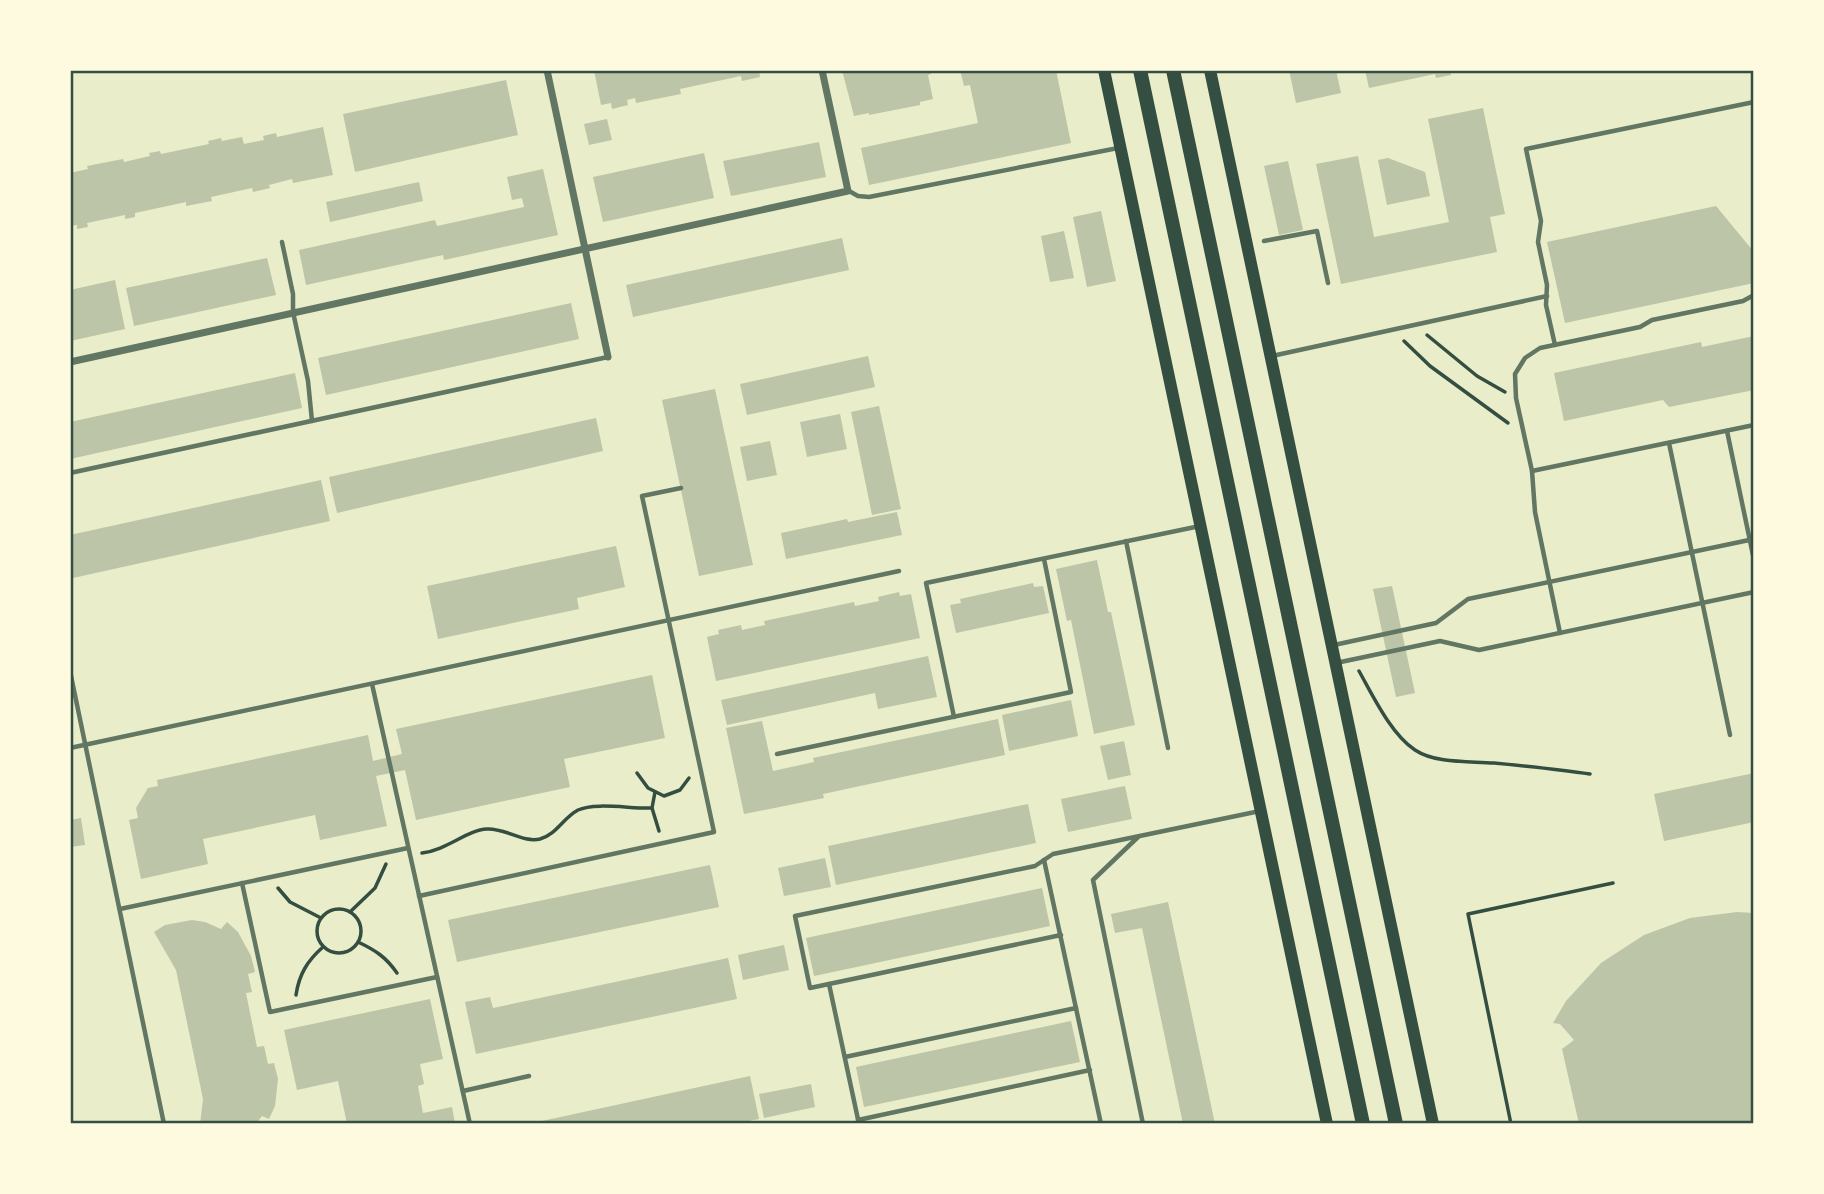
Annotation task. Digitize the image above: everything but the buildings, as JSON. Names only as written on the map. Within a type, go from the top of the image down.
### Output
[{"type":"main road","points":[[1104,70],[1326,1124]]},
{"type":"main road","points":[[1140,70],[1363,1124]]},
{"type":"main road","points":[[1173,70],[1396,1124]]},
{"type":"main road","points":[[1210,70],[1433,1124]]},
{"type":"street","points":[[547,70],[608,357]]},
{"type":"street","points":[[70,362],[848,191],[822,70]]},
{"type":"lane","points":[[1555,345],[1538,242],[1541,221],[1526,149],[1754,102]]},
{"type":"lane","points":[[848,191],[869,197],[1120,148]]},
{"type":"lane","points":[[1264,241],[1317,231],[1328,283]]},
{"type":"lane","points":[[282,242],[293,294],[293,313],[308,381],[312,421]]},
{"type":"lane","points":[[1560,633],[1535,512],[1532,471],[1516,398],[1516,374],[1525,358],[1540,348],[1640,327],[1652,320],[1743,301],[1754,295]]},
{"type":"lane","points":[[1271,356],[1547,296]]},
{"type":"lane","points":[[70,473],[608,357]]},
{"type":"lane","points":[[1532,471],[1754,425]]},
{"type":"lane","points":[[1727,431],[1752,539],[1754,560]]},
{"type":"lane","points":[[1668,443],[1730,735]]},
{"type":"lane","points":[[419,896],[714,832],[642,496],[681,488]]},
{"type":"lane","points":[[954,717],[926,583],[1200,526]]},
{"type":"lane","points":[[1332,645],[1436,623],[1468,599],[1752,539]]},
{"type":"lane","points":[[1126,541],[1168,748]]},
{"type":"lane","points":[[777,754],[1071,692],[1044,559]]},
{"type":"lane","points":[[70,748],[899,571]]},
{"type":"lane","points":[[1336,663],[1440,641],[1479,650],[1754,592]]},
{"type":"lane","points":[[70,671],[164,1124]]},
{"type":"lane","points":[[372,684],[470,1124]]},
{"type":"lane","points":[[1061,935],[810,988],[795,916],[1035,866],[1053,854],[1260,811]]},
{"type":"lane","points":[[1139,836],[1093,880],[1143,1124]]},
{"type":"lane","points":[[120,909],[391,852],[409,851]]},
{"type":"lane","points":[[1044,860],[1101,1123],[1094,1124]]},
{"type":"lane","points":[[242,883],[270,1012],[437,977]]},
{"type":"lane","points":[[829,984],[858,1122],[1090,1070]]},
{"type":"lane","points":[[845,1057],[1076,1008]]},
{"type":"lane","points":[[463,1091],[529,1076]]},
{"type":"path","points":[[1416,325],[1478,376],[1516,398]]},
{"type":"path","points":[[1392,330],[1430,366],[1468,396],[1523,433]]},
{"type":"path","points":[[1352,659],[1392,724],[1416,751],[1438,759],[1590,774]]},
{"type":"path","points":[[637,774],[642,782],[664,796],[680,790],[691,775],[701,770]]},
{"type":"path","points":[[655,792],[652,808],[662,844]]},
{"type":"path","points":[[409,851],[445,847],[483,829],[495,829],[531,840],[541,839],[552,834],[571,814],[593,806],[652,808]]},
{"type":"path","points":[[350,912],[374,888],[391,852]]},
{"type":"path","points":[[271,877],[290,902],[321,918]]},
{"type":"path","points":[[1511,1124],[1468,915],[1613,883]]},
{"type":"path","points":[[332,910],[350,912],[361,928],[358,942],[347,952],[332,952],[323,947],[316,931],[321,918],[332,910]]},
{"type":"path","points":[[358,942],[389,961],[402,984]]},
{"type":"path","points":[[295,1007],[299,980],[304,968],[323,947]]}]
